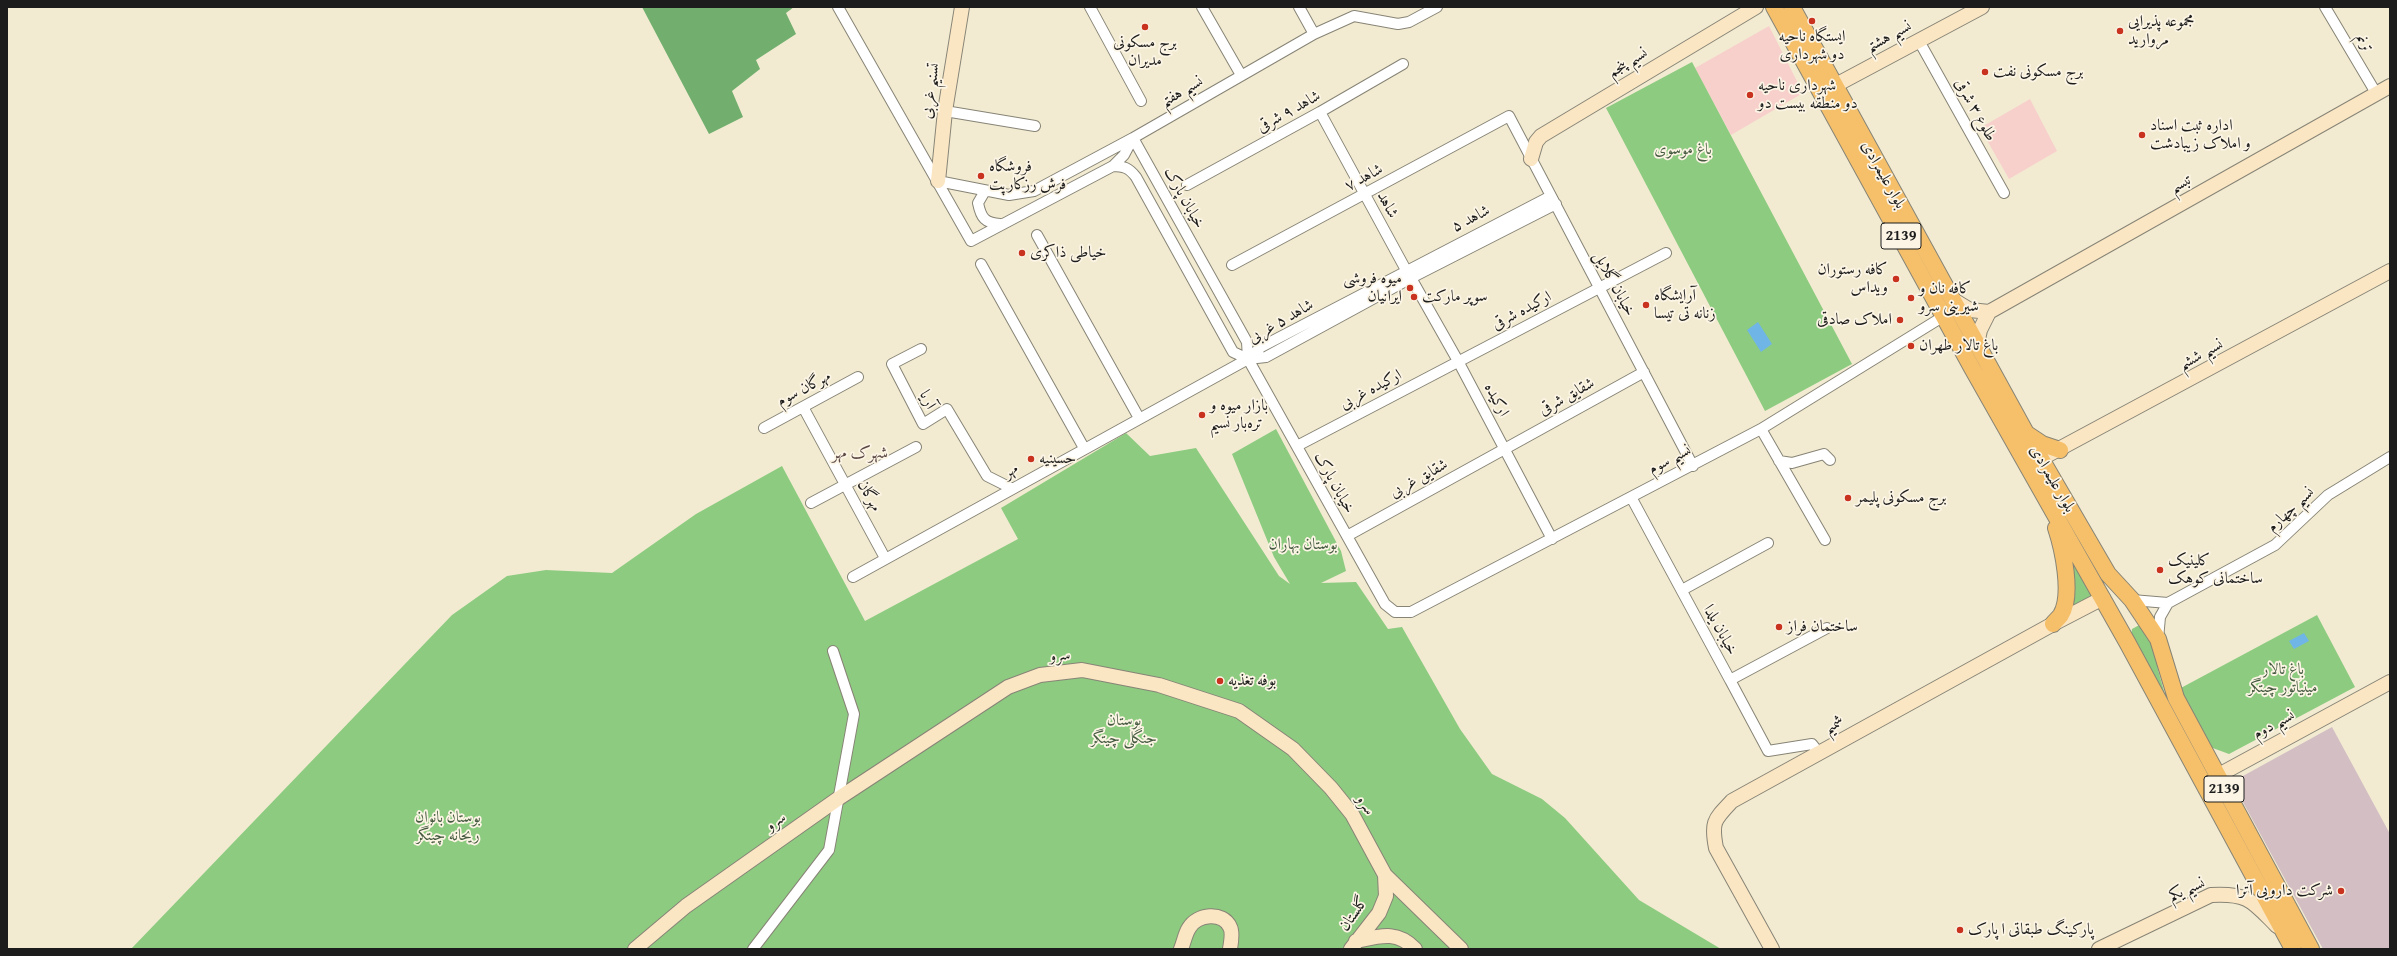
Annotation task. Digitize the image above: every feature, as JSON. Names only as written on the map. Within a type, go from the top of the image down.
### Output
[{"type":"main road","name":"بلوار علیمرادی","points":[[1774,7],[1944,316],[2034,463],[2108,574],[2132,600],[2158,639],[2176,698],[2311,949]]},
{"type":"main road","name":"بلوار علیمرادی","points":[[1792,7],[1834,86],[2026,433],[2034,463],[2050,508],[2103,598],[2293,949]]},
{"type":"main road","points":[[2026,433],[2042,444],[2060,450]]},
{"type":"main road","points":[[2050,508],[2061,544],[2065,573],[2065,602],[2061,615],[2053,624]]},
{"type":"main road","points":[[2127,642],[2128,630],[2133,622],[2142,621],[2150,625]]},
{"type":"street","points":[[838,7],[971,240],[1113,166],[1124,155],[1133,138]]},
{"type":"street","name":"تسنیم غربی","points":[[938,181],[945,111],[962,7]]},
{"type":"street","points":[[1090,7],[1141,101]]},
{"type":"street","points":[[1202,7],[1241,75]]},
{"type":"street","points":[[1299,7],[1314,34]]},
{"type":"street","name":"نسیم هفتم","points":[[938,181],[1010,196],[1034,191],[1133,138],[1314,34],[1354,16],[1398,24],[1409,22],[1437,7]]},
{"type":"street","name":"نسیم پنجم","points":[[1531,159],[1536,142],[1541,136],[1756,7]]},
{"type":"street","name":"نسیم هشتم","points":[[1834,86],[1982,7]]},
{"type":"street","name":"ترنم","points":[[2326,7],[2376,93]]},
{"type":"street","name":"طلوع ۳ شرقی","points":[[1919,41],[2004,193]]},
{"type":"street","name":"شاهد ۹ شرقی","points":[[1187,185],[1320,112],[1403,64]]},
{"type":"street","name":"تبسم","points":[[1989,312],[2390,86]]},
{"type":"street","points":[[945,111],[1035,126]]},
{"type":"street","name":"شاهد","points":[[1320,112],[1408,274]]},
{"type":"street","name":"خیابان گلایل","points":[[1509,116],[1694,466]]},
{"type":"street","name":"شاهد ۷","points":[[1232,265],[1509,116]]},
{"type":"street","name":"خیابان پارک","points":[[1133,138],[1247,342],[1248,359],[1384,604],[1394,612],[1401,614]]},
{"type":"street","name":"خیابان پارک","points":[[1113,166],[1126,168],[1136,177],[1233,352],[1248,359]]},
{"type":"street","points":[[985,191],[978,203],[980,216],[989,224],[1001,224]]},
{"type":"street","name":"شاهد ۵","points":[[1408,274],[1553,200]]},
{"type":"street","points":[[1037,235],[1139,418]]},
{"type":"street","points":[[1600,288],[1666,253]]},
{"type":"street","points":[[981,264],[1084,448]]},
{"type":"street","name":"نسیم ششم","points":[[2034,463],[2390,272]]},
{"type":"street","name":"شاهد ۵ غربی","points":[[1248,359],[1261,348],[1408,274]]},
{"type":"street","name":"ارکیده","points":[[1408,274],[1458,361],[1552,539]]},
{"type":"street","name":"ارکیده شرقی","points":[[1458,361],[1600,288]]},
{"type":"street","points":[[1952,298],[1970,310],[1989,312],[1980,330],[1977,344]]},
{"type":"street","name":"نسیم سوم","points":[[1401,614],[1411,612],[1631,497],[1694,466],[1761,428],[1944,316]]},
{"type":"street","name":"آریا","points":[[921,349],[892,364],[923,424],[947,409],[988,476],[1011,488]]},
{"type":"street","name":"مهر","points":[[853,577],[1011,488],[1248,359]]},
{"type":"street","name":"ارکیده غربی","points":[[1297,446],[1458,361]]},
{"type":"street","name":"شقایق شرقی","points":[[1505,448],[1644,372]]},
{"type":"street","name":"مهرگان سوم","points":[[764,428],[858,377]]},
{"type":"street","name":"مهرگان","points":[[803,407],[885,558]]},
{"type":"street","points":[[1761,428],[1826,540]]},
{"type":"street","points":[[812,503],[916,447]]},
{"type":"street","name":"شقایق غربی","points":[[1347,536],[1505,448]]},
{"type":"street","points":[[1780,461],[1792,463],[1824,454],[1830,460]]},
{"type":"street","name":"نسیم چهارم","points":[[2168,603],[2275,545],[2328,495],[2390,457]]},
{"type":"street","name":"خیابان یلدا","points":[[1631,497],[1730,680],[1827,628]]},
{"type":"street","points":[[1682,590],[1768,543]]},
{"type":"street","name":"شمیم","points":[[1772,949],[1716,848],[1712,829],[1717,816],[1732,801],[2103,598]]},
{"type":"street","points":[[2132,600],[2168,603],[2160,617],[2158,639]]},
{"type":"street","points":[[753,949],[829,850],[854,714],[834,651]]},
{"type":"street","name":"سرو","points":[[635,949],[686,906],[839,798],[1008,687],[1040,675],[1082,670],[1158,685],[1239,711],[1294,749],[1331,788],[1352,814],[1385,875],[1461,949]]},
{"type":"street","points":[[1730,680],[1768,751],[1812,744],[1819,753]]},
{"type":"street","name":"نسیم دوم","points":[[2217,776],[2390,682]]},
{"type":"street","name":"گلستان","points":[[1353,945],[1381,907],[1386,896],[1385,875]]},
{"type":"street","name":"نسیم یکم","points":[[2099,949],[2211,895],[2230,894],[2252,901],[2282,930]]},
{"type":"street","points":[[1181,949],[1189,928],[1200,918],[1216,916],[1226,922],[1231,929],[1230,949]]},
{"type":"street","points":[[1353,945],[1398,936],[1406,940],[1415,949]]},
{"type":"shaded area","points":[[1769,26],[1803,93],[1731,135],[1695,68]]},
{"type":"shaded area","points":[[2030,99],[2057,151],[2009,179],[1980,128]]},
{"type":"shaded area","name":"شرکت دارویی آترا","points":[[2332,727],[2390,834],[2390,949],[2323,949],[2232,782]]},
{"type":"green space","points":[[642,7],[794,7],[786,13],[796,34],[756,60],[760,69],[732,91],[743,117],[709,134]]},
{"type":"green space","name":"باغ موسوی","points":[[1692,62],[1852,364],[1765,411],[1606,108]]},
{"type":"green space","name":"بوستان جنگلی چیتگر","points":[[1276,429],[1341,551],[1346,571],[1321,583],[1356,582],[1388,629],[1402,627],[1460,729],[1492,774],[1542,799],[1565,818],[1639,900],[1721,949],[131,949],[452,615],[507,576],[546,570],[612,573],[696,514],[782,466],[865,621],[1018,539],[1001,508],[1126,433],[1150,456],[1196,448],[1279,576],[1290,584],[1274,557],[1232,454]]},
{"type":"green space","points":[[2064,541],[2094,595],[2070,609]]},
{"type":"green space","name":"باغ تالار مینیاتور چیتگر","points":[[2317,615],[2355,687],[2229,754],[2210,747],[2179,689]]},
{"type":"green space","points":[[2143,623],[2154,632],[2158,670],[2166,698],[2131,636],[2132,629]]},
{"type":"water","points":[[1758,322],[1772,344],[1761,352],[1747,330]]},
{"type":"water","points":[[2304,633],[2309,641],[2294,649],[2289,641]]},
{"type":"place","name":"ایستگاه ناحیه دو شهرداری","points":[[1812,21]]},
{"type":"place","name":"برج مسکونی مدیران","points":[[1145,27]]},
{"type":"place","name":"مجموعه پذیرایی مروارید","points":[[2120,31]]},
{"type":"place","name":"برج مسکونی نفت","points":[[1985,72]]},
{"type":"place","name":"شهرداری ناحیه دو منطقه بیست دو","points":[[1750,95]]},
{"type":"place","name":"اداره ثبت اسناد و املاک زیبادشت","points":[[2142,135]]},
{"type":"place","name":"فروشگاه فرش رزکارپت","points":[[981,176]]},
{"type":"place","name":"خیاطی ذاکری","points":[[1022,253]]},
{"type":"place","name":"کافه رستوران ویداس","points":[[1896,279]]},
{"type":"place","name":"میوه فروشی ایرانیان","points":[[1410,288]]},
{"type":"place","name":"سوپر مارکت","points":[[1414,297]]},
{"type":"place","name":"کافه نان و شیرینی سرو","points":[[1911,298]]},
{"type":"place","name":"آرایشگاه زنانه تی تیسا","points":[[1646,305]]},
{"type":"place","name":"املاک صادقی","points":[[1900,320]]},
{"type":"place","name":"باغ تالار طهران","points":[[1911,346]]},
{"type":"place","name":"بازار میوه و تره‌بار نسیم","points":[[1202,415]]},
{"type":"place","name":"حسینیه","points":[[1031,459]]},
{"type":"place","name":"برج مسکونی پلیمر","points":[[1848,498]]},
{"type":"place","name":"کلینیک ساختمانی کوهک","points":[[2160,570]]},
{"type":"place","name":"ساختمان فراز","points":[[1779,627]]},
{"type":"place","name":"بوفه تغذیه","points":[[1220,681]]},
{"type":"place","name":"شرکت دارویی آترا","points":[[2341,891]]},
{"type":"place","name":"پارکینگ طبقاتی ا پارک","points":[[1960,930]]},
{"type":"district","name":"شهرک مهر","points":[[860,454]]},
{"type":"park label","name":"بوستان بهاران","points":[[1303,545]]},
{"type":"park label","name":"بوستان بانوان ریحانه چیتگر","points":[[448,827]]}]
